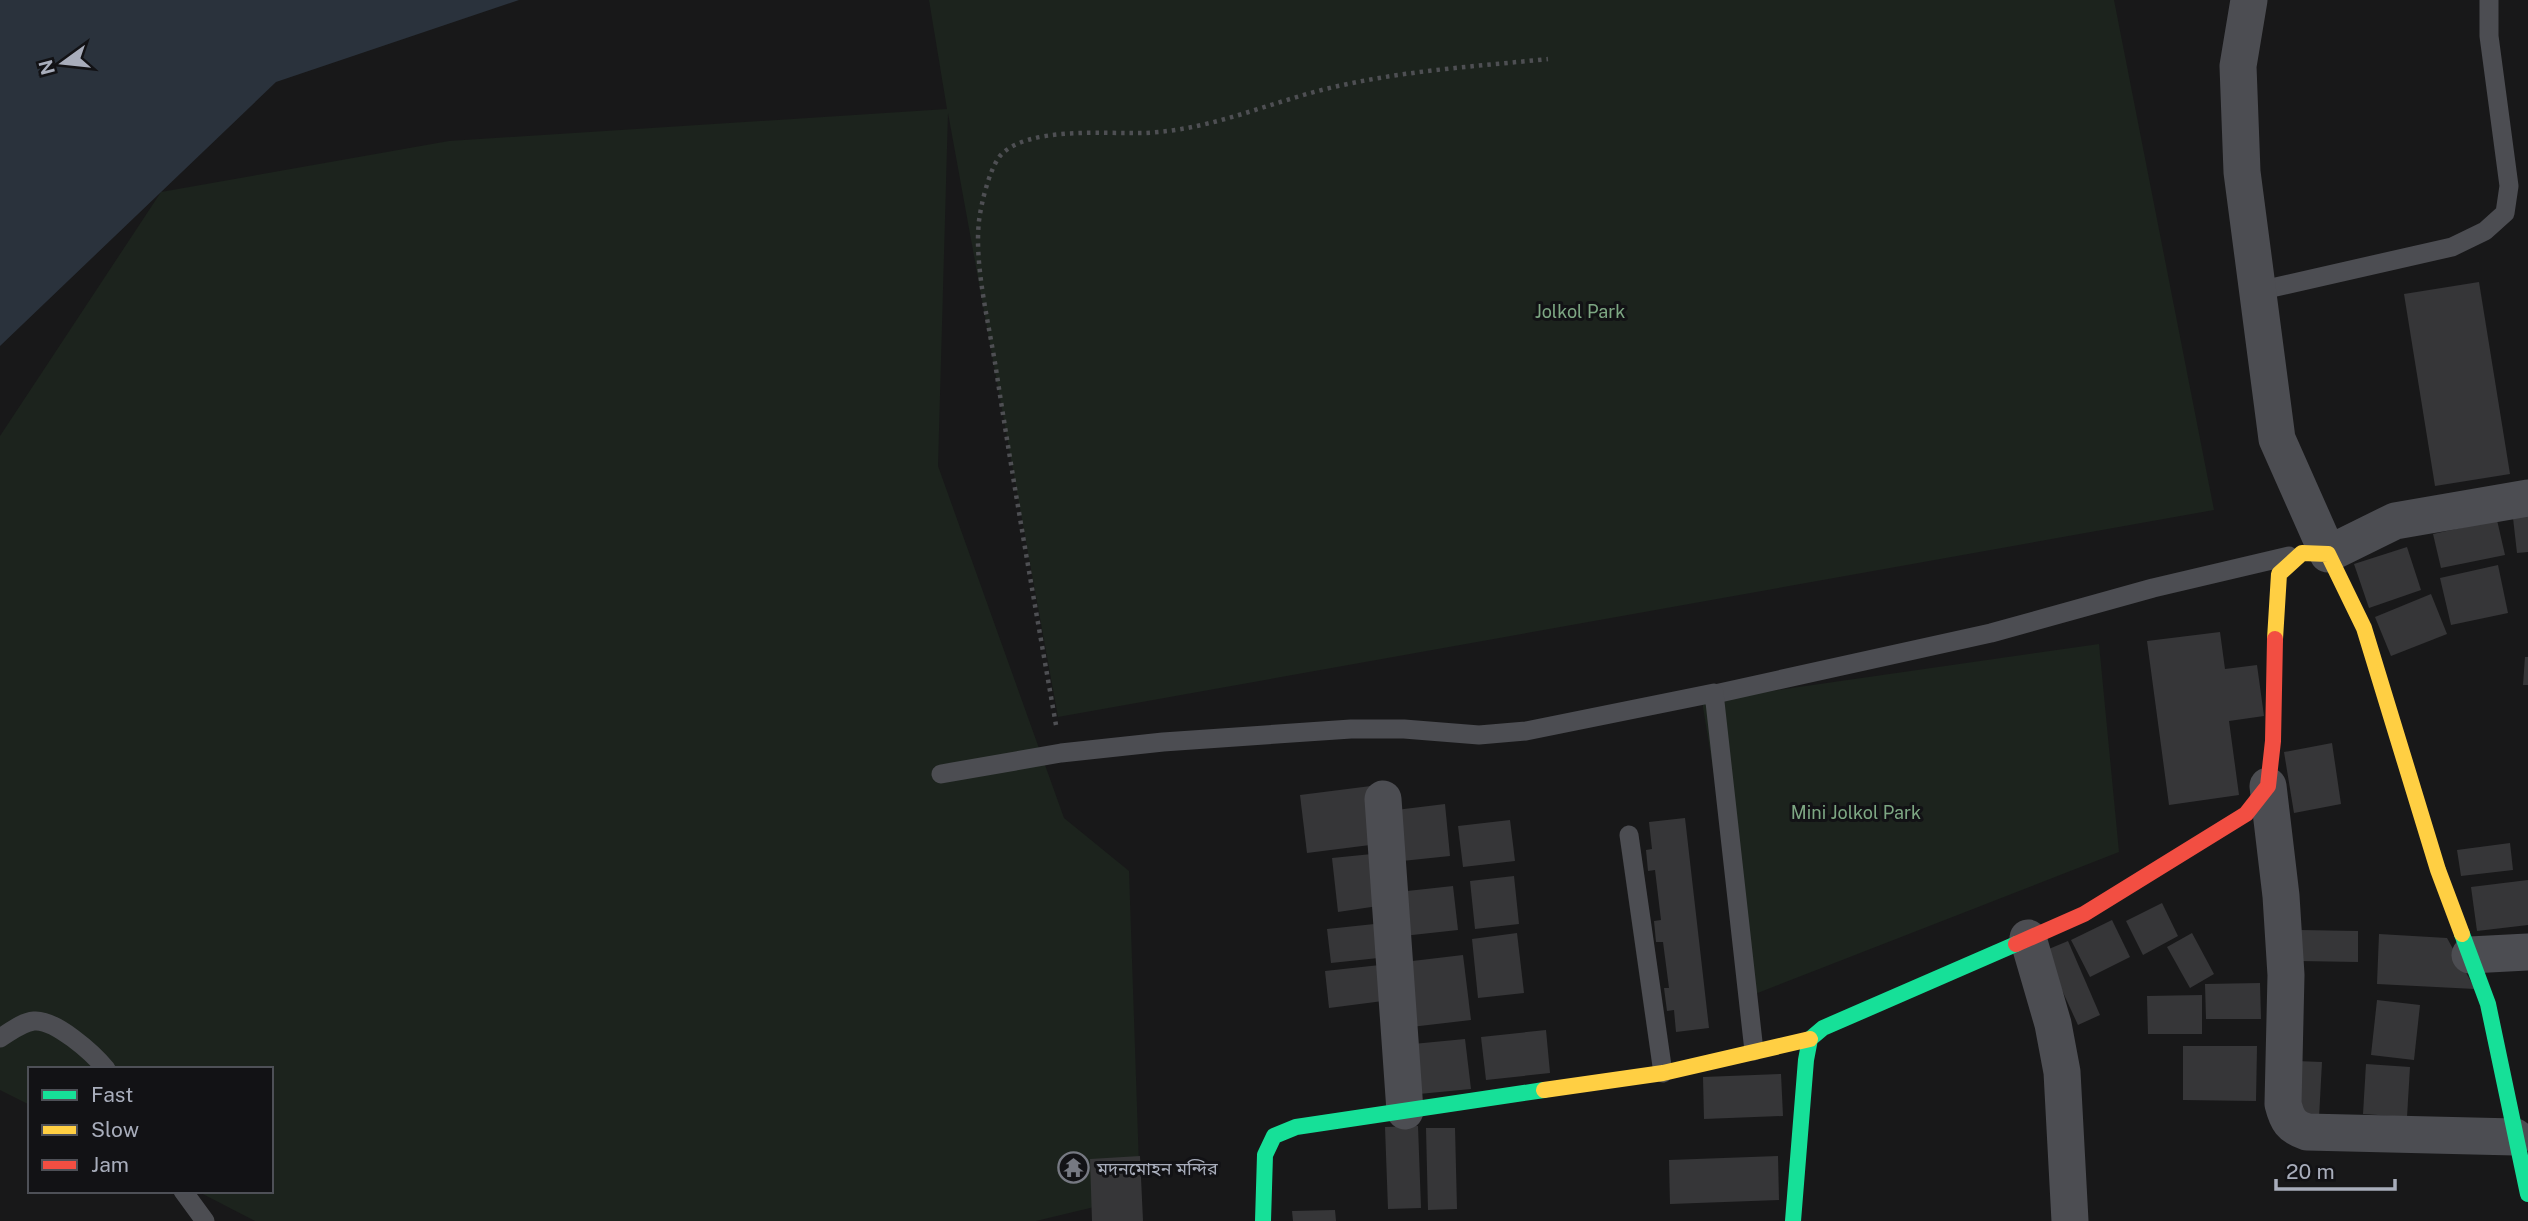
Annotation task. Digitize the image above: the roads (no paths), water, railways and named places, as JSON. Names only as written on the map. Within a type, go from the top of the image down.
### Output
[{"type":"street","points":[[2249,0],[2238,66],[2242,172],[2277,439],[2315,554],[2364,628],[2438,870],[2488,1004],[2523,1163],[2294,1128],[2286,1119],[2283,1104],[2285,962],[2281,896],[2268,786],[2273,741],[2279,574],[2315,554],[2395,521],[2528,498]]},
{"type":"street","points":[[1263,1221],[1265,1155],[1274,1136],[1296,1127],[1663,1073],[1810,1039],[1823,1028],[2084,914],[2246,814],[2268,786]]},
{"type":"street","points":[[1383,799],[1405,1111]]},
{"type":"street","points":[[2028,938],[2053,1024],[2062,1072],[2070,1221]]},
{"type":"street","points":[[2470,955],[2528,952]]},
{"type":"street","points":[[1793,1221],[1810,1039]]},
{"type":"lane","points":[[2258,291],[2452,247],[2485,231],[2505,213],[2509,186],[2489,36],[2490,0]]},
{"type":"lane","points":[[941,774],[1112,746],[1351,729],[1404,729],[1479,735],[1547,728],[1991,633],[2153,588],[2315,554]]},
{"type":"lane","points":[[1715,694],[1754,1051]]},
{"type":"lane","points":[[1629,835],[1663,1073]]},
{"type":"lane","points":[[0,1038],[25,1023],[37,1020],[47,1023],[84,1046],[104,1067]]},
{"type":"lane","points":[[184,1193],[205,1221]]},
{"type":"place","name":"মদনমোহন মন্দির","points":[[1074,1168]]},
{"type":"park label","name":"Jolkol Park","points":[[1580,311]]},
{"type":"park label","name":"Mini Jolkol Park","points":[[1856,812]]}]
